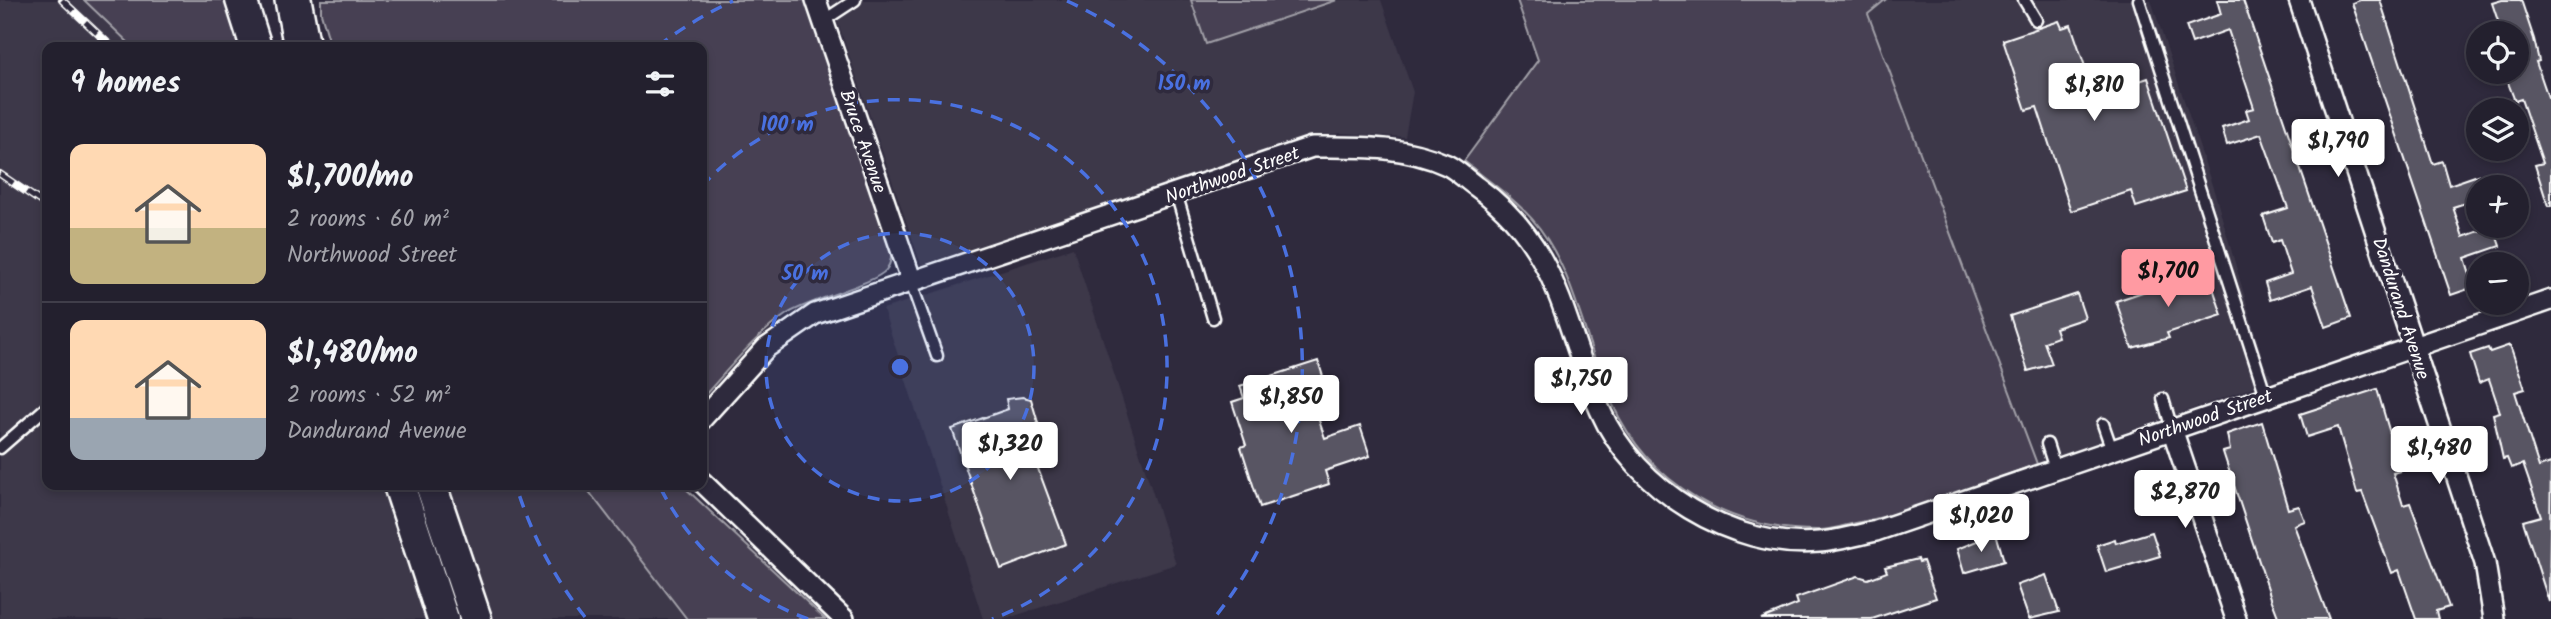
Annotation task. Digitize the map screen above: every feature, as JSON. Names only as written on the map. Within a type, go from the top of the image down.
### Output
[{"type":"highway","points":[[293,0],[301,42]]},
{"type":"main road","points":[[241,0],[254,42]]},
{"type":"main road","points":[[278,0],[290,42]]},
{"type":"main road","points":[[401,490],[443,619]]},
{"type":"main road","points":[[433,490],[476,619]]},
{"type":"street","name":"Bruce Avenue","points":[[816,0],[911,282]]},
{"type":"street","name":"Dandurand Avenue","points":[[2299,0],[2485,562],[2494,619]]},
{"type":"street","name":"Northwood Street","points":[[707,413],[766,348],[815,314],[1312,147],[1389,147],[1448,166],[1500,204],[1535,244],[1557,286],[1601,411],[1630,458],[1675,500],[1725,526],[1768,540],[1818,542],[1876,531],[2551,300]]},
{"type":"street","points":[[2172,429],[2236,619]]},
{"type":"street","points":[[707,487],[844,619]]},
{"type":"lane","points":[[823,21],[855,0]]},
{"type":"lane","points":[[2024,0],[2036,20]]},
{"type":"lane","points":[[2138,0],[2266,396]]},
{"type":"lane","points":[[1176,193],[1213,318]]},
{"type":"lane","points":[[911,282],[937,356]]},
{"type":"lane","points":[[2163,399],[2172,429]]},
{"type":"lane","points":[[0,448],[42,411]]},
{"type":"lane","points":[[2103,424],[2112,450]]},
{"type":"lane","points":[[2047,444],[2055,469]]},
{"type":"shaded area","points":[[0,0],[84,0],[128,42],[42,42],[42,490],[390,490],[433,619],[0,619]]},
{"type":"shaded area","points":[[84,0],[227,0],[242,42],[128,42]]},
{"type":"shaded area","points":[[321,0],[808,0],[891,245],[889,264],[880,275],[787,314],[753,343],[707,393],[707,42],[330,42],[321,13]]},
{"type":"shaded area","points":[[830,0],[1381,0],[1413,92],[1405,137],[1340,133],[1292,143],[921,265]]},
{"type":"shaded area","points":[[1191,0],[1337,0],[1206,44]]},
{"type":"shaded area","points":[[1517,0],[1885,0],[1868,14],[2037,464],[1884,517],[1820,530],[1755,522],[1724,512],[1696,498],[1670,479],[1647,458],[1612,403],[1569,284],[1547,239],[1516,203],[1464,161],[1538,60]]},
{"type":"shaded area","points":[[1885,0],[2151,0],[2216,197],[2265,367],[2274,380],[2037,464],[1868,13]]},
{"type":"shaded area","points":[[1073,248],[1176,564],[1005,619],[983,619],[883,309]]},
{"type":"shaded area","points":[[442,490],[588,490],[687,619],[485,619]]},
{"type":"shaded area","points":[[588,490],[687,490],[825,619],[687,619]]},
{"type":"building","points":[[2217,0],[2243,0],[2351,318],[2326,327],[2312,286],[2270,300],[2265,283],[2291,274],[2280,240],[2272,243],[2263,216],[2288,208],[2261,134],[2227,145],[2222,128],[2249,119],[2246,110],[2254,108],[2228,30],[2192,43],[2186,26],[2221,14]]},
{"type":"building","points":[[2360,0],[2380,0],[2433,164],[2442,161],[2449,185],[2466,179],[2466,203],[2453,207],[2463,237],[2497,238],[2500,246],[2482,252],[2466,252],[2466,290],[2451,295],[2352,3]]},
{"type":"building","points":[[2521,0],[2528,21],[2498,21],[2492,3]]},
{"type":"building","points":[[2059,21],[2062,28],[2071,25],[2095,96],[2148,78],[2186,191],[2136,207],[2131,191],[2071,211],[2037,107],[2026,110],[2003,40]]},
{"type":"building","points":[[2529,24],[2539,61],[2536,62],[2548,97],[2551,96],[2551,206],[2548,206],[2535,165],[2543,163],[2529,122],[2529,98],[2514,98],[2509,84],[2529,84]]},
{"type":"building","points":[[2202,272],[2206,284],[2211,282],[2222,315],[2167,333],[2169,338],[2132,348],[2116,301]]},
{"type":"building","points":[[2077,294],[2085,318],[2055,328],[2058,337],[2044,342],[2052,364],[2028,371],[2010,316]]},
{"type":"building","points":[[2510,345],[2525,389],[2515,392],[2539,467],[2551,463],[2549,602],[2523,521],[2541,516],[2523,464],[2511,468],[2507,458],[2503,459],[2493,414],[2500,412],[2489,379],[2479,383],[2470,354],[2488,348],[2490,352]]},
{"type":"building","points":[[1318,361],[1332,404],[1315,409],[1325,438],[1360,426],[1370,456],[1325,471],[1329,484],[1260,507],[1241,447],[1246,445],[1232,402],[1244,398],[1240,386]]},
{"type":"building","points":[[2377,389],[2401,471],[2393,473],[2403,505],[2410,503],[2449,607],[2436,611],[2438,619],[2416,619],[2399,570],[2392,573],[2362,492],[2357,493],[2338,427],[2307,437],[2300,414]]},
{"type":"building","points":[[1006,399],[1031,399],[1044,443],[1030,447],[1066,544],[1001,569],[952,429],[1008,409]]},
{"type":"building","points":[[2262,422],[2288,509],[2299,506],[2305,521],[2294,525],[2329,619],[2279,619],[2272,601],[2223,452],[2230,450],[2227,434]]},
{"type":"building","points":[[2152,532],[2160,556],[2106,572],[2097,545],[2115,539],[2116,543]]},
{"type":"building","points":[[1996,533],[2004,561],[1964,573],[1957,549]]},
{"type":"building","points":[[1918,559],[1919,562],[1923,561],[1936,598],[1872,619],[1761,619],[1798,604],[1796,598],[1858,576],[1868,579],[1887,572],[1885,567]]},
{"type":"building","points":[[2046,575],[2059,612],[2029,619],[2017,585]]},
{"type":"railway","points":[[62,0],[107,42]]},
{"type":"railway","points":[[0,174],[42,203]]}]
